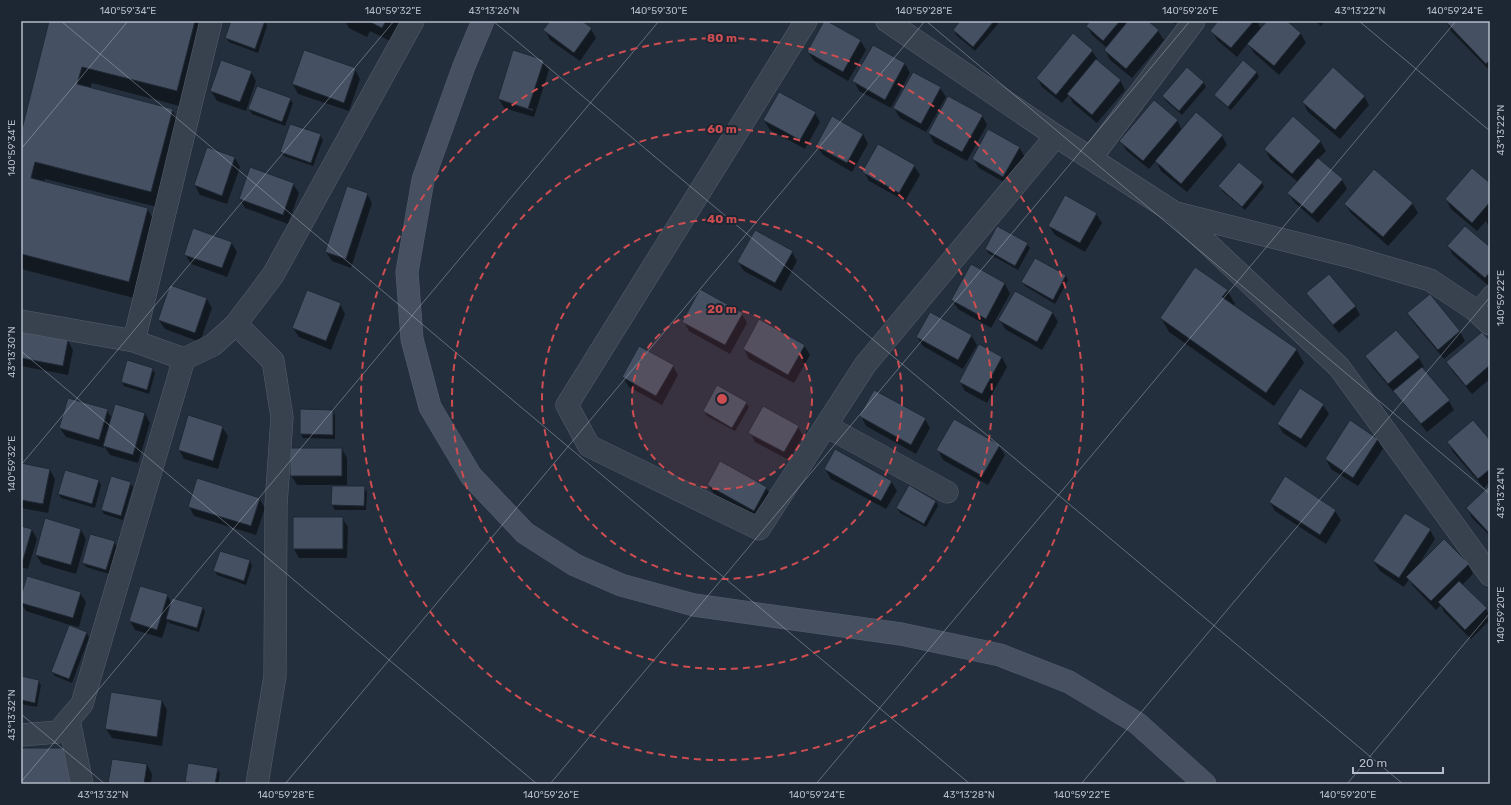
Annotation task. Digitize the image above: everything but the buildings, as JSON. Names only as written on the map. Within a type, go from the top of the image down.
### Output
[{"type":"street","points":[[134,341],[211,21]]},
{"type":"street","points":[[21,321],[134,341],[184,359],[213,345],[236,324],[273,275],[413,21]]},
{"type":"street","points":[[484,21],[464,66],[423,180],[407,272],[412,339],[430,407],[471,476],[525,533],[575,565],[622,586],[694,605],[901,634],[1000,655],[1069,682],[1137,723],[1205,784]]},
{"type":"street","points":[[806,21],[567,405],[589,446],[759,530],[865,365],[1056,136]]},
{"type":"street","points":[[887,21],[1056,136],[1175,213],[1339,367],[1490,575]]},
{"type":"street","points":[[1091,158],[1194,21]]},
{"type":"street","points":[[1175,213],[1348,256],[1430,280],[1482,317]]},
{"type":"street","points":[[236,324],[273,362],[282,417],[276,505],[275,676],[257,784]]},
{"type":"street","points":[[21,734],[58,732],[82,704],[184,359]]},
{"type":"street","points":[[826,426],[947,492]]},
{"type":"street","points":[[69,720],[82,784]]},
{"type":"lane","points":[[1482,317],[1490,292]]}]
